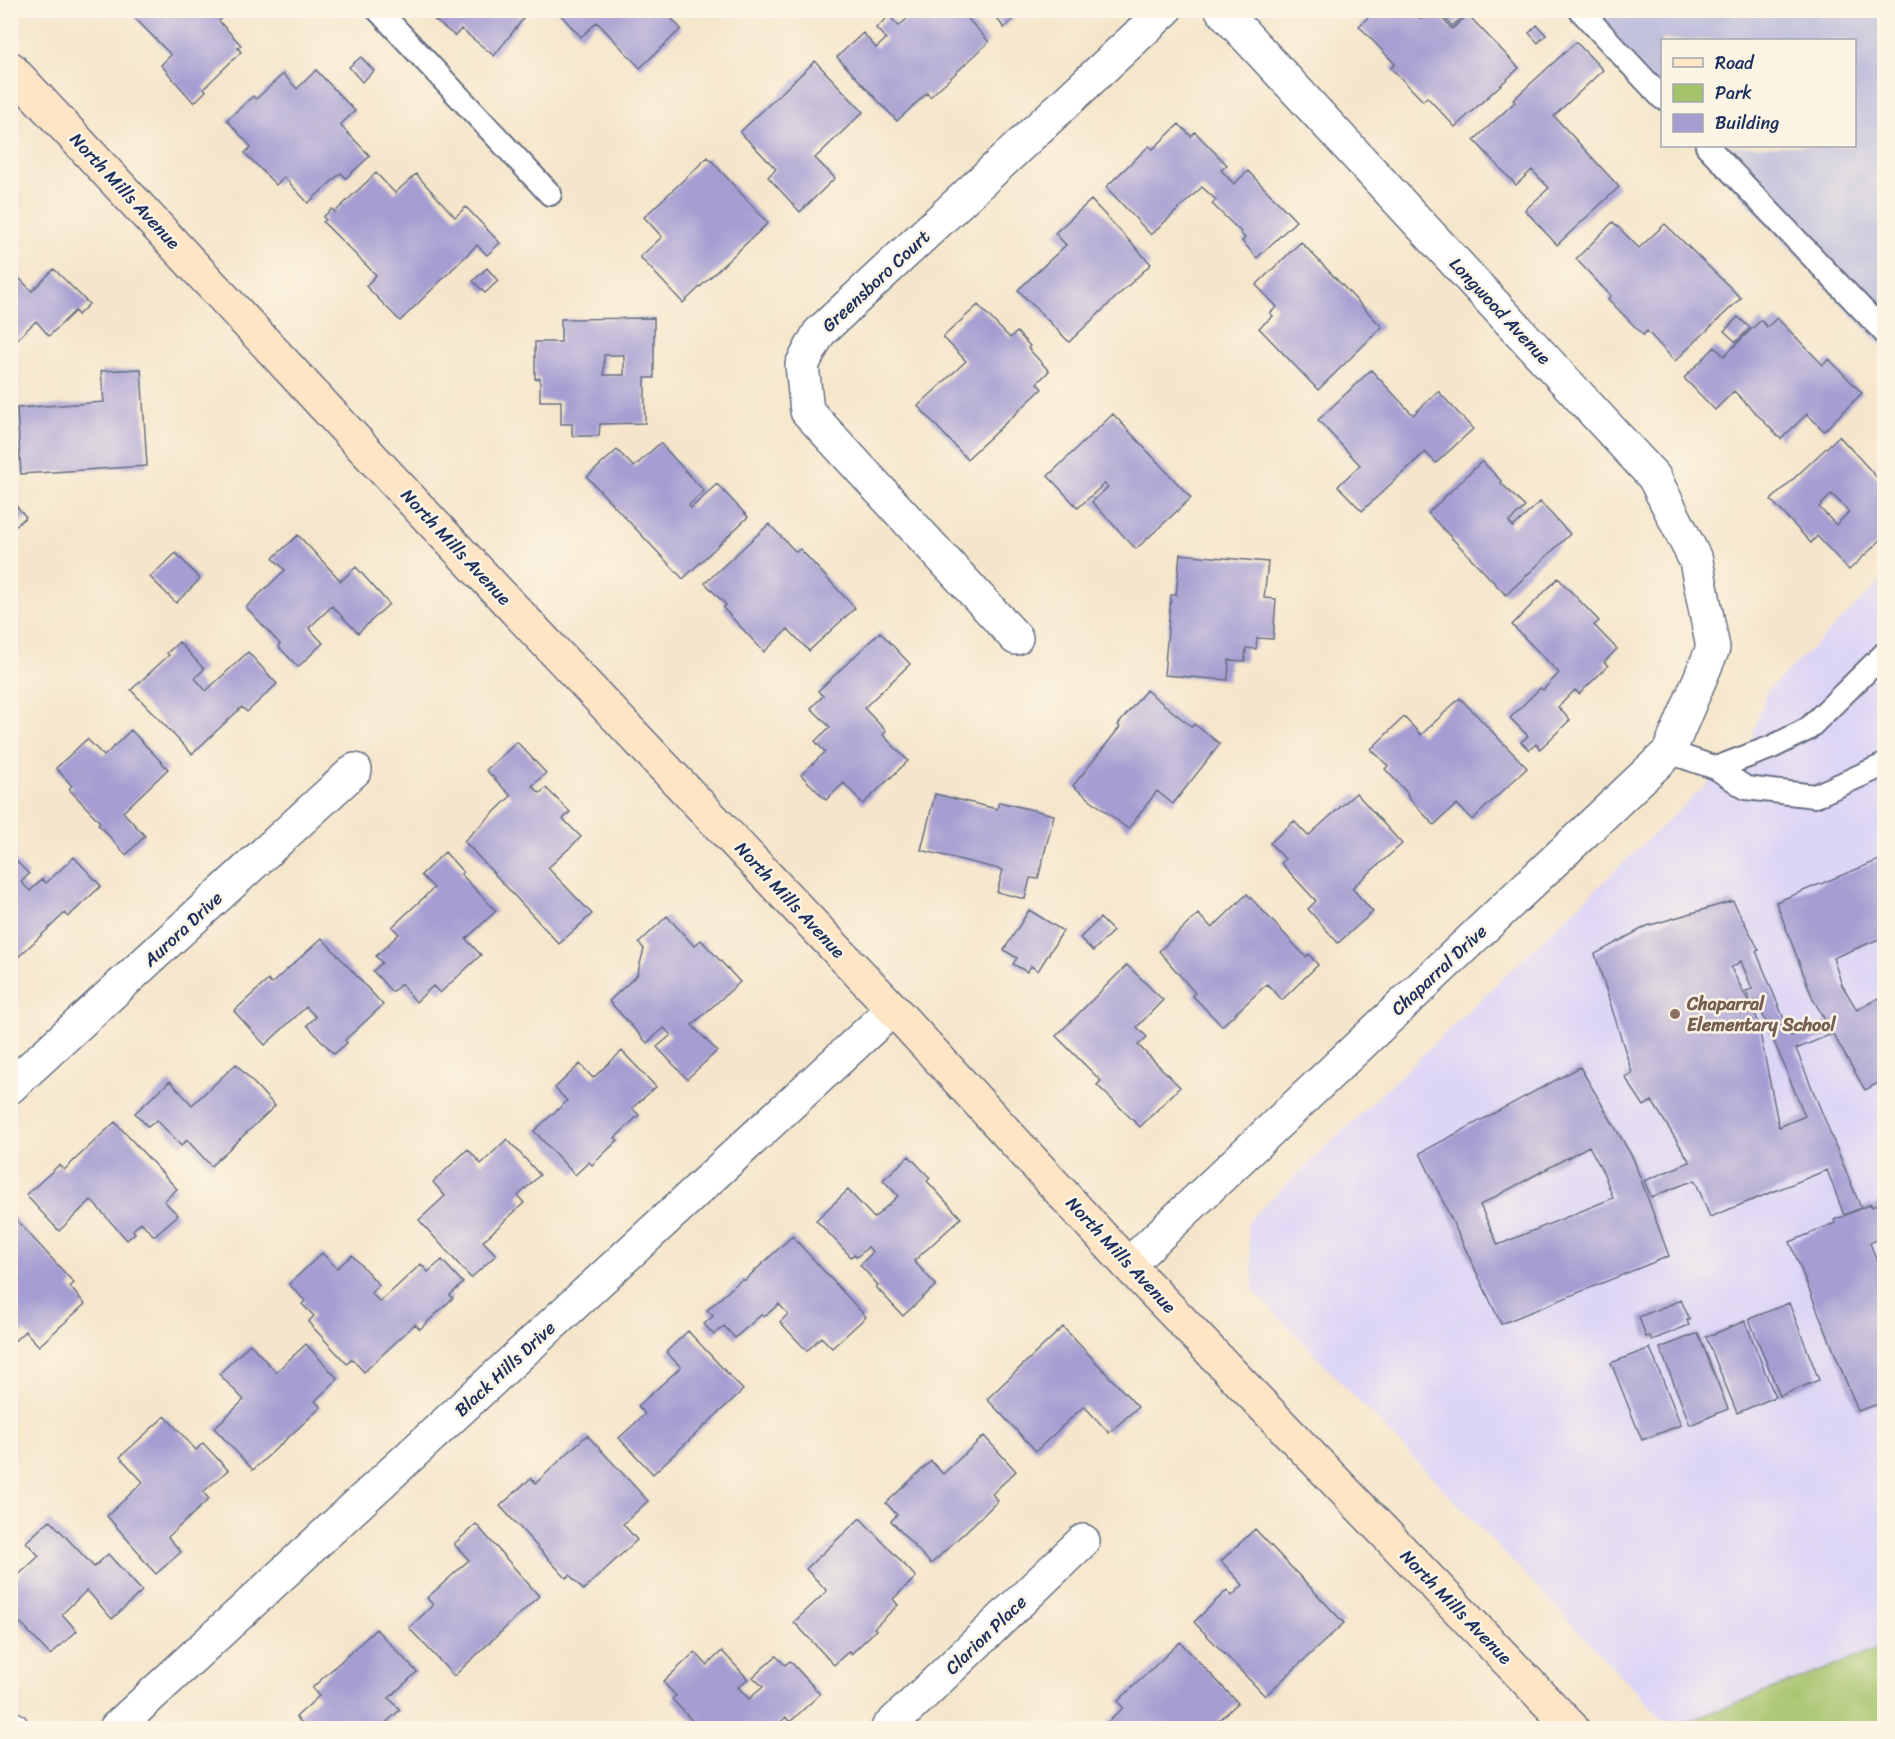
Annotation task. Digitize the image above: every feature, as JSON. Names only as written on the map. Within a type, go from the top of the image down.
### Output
[{"type":"main road","name":"North Mills Avenue","points":[[10,68],[432,522],[893,1009],[1128,1265],[1572,1728]]},
{"type":"street","name":"Greensboro Court","points":[[1016,638],[807,411],[802,366],[819,333],[1165,10]]},
{"type":"street","name":"Longwood Avenue","points":[[1222,10],[1654,477],[1696,561],[1713,648]]},
{"type":"street","name":"Chaparral Drive","points":[[1128,1265],[1669,752],[1713,648]]},
{"type":"street","name":"Aurora Drive","points":[[10,1087],[355,770]]},
{"type":"street","name":"Black Hills Drive","points":[[116,1728],[893,1009]]},
{"type":"street","name":"Clarion Place","points":[[888,1728],[1083,1541]]},
{"type":"lane","points":[[378,10],[550,194]]},
{"type":"lane","points":[[1580,10],[1661,97]]},
{"type":"lane","points":[[1708,147],[1884,332]]},
{"type":"lane","points":[[1716,768],[1772,747],[1808,729],[1884,654]]},
{"type":"lane","points":[[1669,752],[1716,768],[1746,788],[1815,795],[1884,765]]},
{"type":"shaded area","points":[[1568,11],[1884,11],[1884,349],[1695,147],[1856,147],[1856,39],[1661,39],[1661,111]]},
{"type":"shaded area","name":"Chaparral Elementary School","points":[[1884,579],[1884,1647],[1671,1728],[1254,1291],[1247,1222],[1683,806],[1749,747],[1766,692]]},
{"type":"green space","points":[[1884,1647],[1884,1728],[1671,1728]]},
{"type":"building","points":[[127,10],[231,10],[219,21],[241,45],[238,48],[241,52],[204,88],[206,91],[194,103],[161,65],[171,55]]},
{"type":"building","points":[[422,10],[513,10],[523,19],[494,56],[461,29],[455,36]]},
{"type":"building","points":[[556,10],[664,10],[681,29],[640,68],[597,22],[581,37]]},
{"type":"building","points":[[916,10],[923,15],[928,10],[960,10],[989,42],[930,97],[927,93],[897,121],[837,57],[863,33],[876,48],[886,39],[876,28],[889,16],[899,26]]},
{"type":"building","points":[[991,10],[1022,10],[1004,28]]},
{"type":"building","points":[[1376,10],[1413,10],[1421,19],[1429,10],[1435,10],[1452,29],[1468,15],[1519,68],[1455,127],[1427,97],[1423,101],[1391,68],[1395,64],[1359,26]]},
{"type":"building","points":[[1438,10],[1462,10],[1465,15],[1452,26]]},
{"type":"building","points":[[1537,25],[1546,35],[1538,43],[1529,33]]},
{"type":"building","points":[[1576,42],[1603,70],[1554,116],[1619,187],[1557,245],[1525,210],[1549,188],[1532,170],[1516,185],[1474,140],[1515,102],[1513,100]]},
{"type":"building","points":[[361,57],[374,71],[362,82],[349,67]]},
{"type":"building","points":[[815,61],[863,112],[815,158],[835,178],[800,212],[768,177],[776,169],[740,132]]},
{"type":"building","points":[[316,70],[355,111],[340,125],[370,156],[346,178],[341,173],[308,203],[284,177],[276,185],[245,153],[251,147],[227,120],[253,96],[256,99],[283,74],[297,89]]},
{"type":"building","points":[[1179,124],[1191,136],[1195,132],[1227,165],[1221,170],[1234,184],[1248,171],[1296,221],[1257,258],[1242,241],[1245,238],[1241,232],[1212,204],[1216,200],[1202,187],[1151,235],[1106,187],[1149,146],[1153,149]]},
{"type":"building","points":[[708,157],[768,223],[683,303],[640,257],[662,237],[644,217]]},
{"type":"building","points":[[376,173],[395,193],[416,174],[455,217],[466,207],[500,243],[487,255],[477,245],[400,321],[366,286],[376,275],[323,222],[326,220],[323,217],[332,209],[335,212]]},
{"type":"building","points":[[1091,200],[1151,264],[1069,342],[1018,290],[1066,245],[1055,233]]},
{"type":"building","points":[[1613,222],[1639,248],[1665,224],[1741,298],[1675,361],[1647,331],[1643,335],[1608,299],[1611,296],[1576,259]]},
{"type":"building","points":[[1301,242],[1382,327],[1318,390],[1259,328],[1273,316],[1270,313],[1277,307],[1256,285]]},
{"type":"building","points":[[487,268],[498,281],[485,293],[473,281]]},
{"type":"building","points":[[10,269],[32,291],[54,269],[89,304],[78,315],[75,311],[49,336],[36,321],[10,346]]},
{"type":"building","points":[[978,305],[1010,338],[1017,332],[1049,371],[1037,383],[1042,389],[967,459],[918,406],[966,361],[943,337]]},
{"type":"building","points":[[1738,317],[1750,328],[1736,342],[1724,331]]},
{"type":"building","points":[[654,318],[654,378],[645,378],[645,423],[600,424],[599,436],[572,436],[572,424],[561,424],[561,401],[540,401],[540,378],[535,379],[535,342],[561,342],[561,319]],"holes":[[[604,355],[624,355],[624,375],[604,375]]]},
{"type":"building","points":[[1777,318],[1823,365],[1829,359],[1862,393],[1824,431],[1807,414],[1781,439],[1734,391],[1715,410],[1684,378],[1715,347],[1724,356],[1761,320],[1767,327]]},
{"type":"building","points":[[141,369],[147,466],[21,474],[17,408],[104,402],[101,371]]},
{"type":"building","points":[[1371,370],[1413,415],[1438,391],[1473,429],[1436,463],[1425,452],[1362,511],[1338,486],[1360,465],[1318,420]]},
{"type":"building","points":[[1113,414],[1191,498],[1136,549],[1092,502],[1108,487],[1104,484],[1078,508],[1048,476]]},
{"type":"building","points":[[1839,436],[1884,485],[1884,537],[1849,570],[1817,536],[1811,543],[1771,500]],"holes":[[[1832,494],[1849,512],[1836,525],[1819,507]]]},
{"type":"building","points":[[660,443],[704,491],[689,505],[691,508],[717,484],[748,517],[683,579],[587,477],[617,450],[634,467]]},
{"type":"building","points":[[1482,461],[1525,507],[1509,522],[1513,527],[1540,502],[1570,534],[1506,595],[1428,513]]},
{"type":"building","points":[[10,499],[26,517],[10,531]]},
{"type":"building","points":[[769,524],[796,552],[800,549],[855,608],[809,651],[788,629],[764,652],[723,608],[726,605],[705,583]]},
{"type":"building","points":[[298,535],[341,581],[356,567],[389,604],[358,633],[332,606],[309,628],[323,643],[298,667],[246,607],[285,570],[273,558]]},
{"type":"building","points":[[176,553],[200,579],[176,603],[150,577]]},
{"type":"building","points":[[1180,554],[1268,562],[1264,598],[1276,599],[1273,639],[1257,638],[1256,649],[1246,648],[1245,661],[1229,660],[1228,680],[1164,675],[1171,595],[1176,595]]},
{"type":"building","points":[[1558,578],[1599,621],[1594,625],[1617,649],[1604,662],[1608,666],[1579,694],[1575,690],[1558,707],[1570,720],[1540,749],[1536,744],[1529,750],[1521,742],[1528,736],[1510,718],[1540,688],[1543,690],[1559,673],[1512,625]]},
{"type":"building","points":[[880,632],[910,664],[864,708],[886,731],[883,735],[908,761],[863,804],[844,783],[826,800],[801,775],[825,752],[815,741],[830,727],[811,708],[823,696],[818,691]]},
{"type":"building","points":[[179,642],[204,669],[195,678],[206,691],[248,652],[277,684],[247,712],[242,707],[192,754],[131,690],[169,655],[167,653]]},
{"type":"building","points":[[1146,690],[1192,727],[1194,724],[1220,744],[1173,804],[1157,791],[1128,829],[1073,786]]},
{"type":"building","points":[[1460,698],[1527,768],[1472,820],[1457,804],[1434,825],[1407,796],[1408,794],[1385,769],[1388,766],[1371,749],[1404,717],[1421,735]]},
{"type":"building","points":[[131,730],[168,769],[123,812],[145,836],[126,855],[98,824],[100,822],[69,789],[72,786],[56,768],[87,739],[104,756]]},
{"type":"building","points":[[517,742],[546,773],[532,786],[540,793],[546,788],[570,812],[563,819],[581,837],[548,868],[592,914],[559,944],[464,841],[511,796],[486,770]]},
{"type":"building","points":[[1356,793],[1402,844],[1352,888],[1373,912],[1338,943],[1308,909],[1316,901],[1281,863],[1285,859],[1270,843],[1294,821],[1308,836]]},
{"type":"building","points":[[935,794],[997,809],[999,802],[1054,815],[1038,879],[1030,878],[1025,899],[997,892],[1003,870],[921,850]]},
{"type":"building","points":[[445,852],[463,872],[461,874],[496,911],[466,939],[481,955],[440,993],[433,986],[416,1002],[401,984],[392,992],[373,971],[382,963],[376,956],[399,934],[392,927],[434,888],[421,875]]},
{"type":"building","points":[[10,855],[29,874],[21,882],[30,891],[42,879],[46,883],[74,857],[101,886],[68,917],[65,913],[14,961],[10,957]]},
{"type":"building","points":[[1884,858],[1884,937],[1833,958],[1842,985],[1857,1010],[1884,995],[1884,1080],[1865,1090],[1813,999],[1776,902]]},
{"type":"building","points":[[1247,894],[1306,957],[1309,954],[1318,965],[1282,1000],[1267,984],[1222,1026],[1192,995],[1195,993],[1159,951],[1198,914],[1212,928]]},
{"type":"building","points":[[1733,901],[1759,950],[1756,951],[1791,1036],[1826,1023],[1832,1034],[1796,1049],[1861,1208],[1844,1215],[1827,1170],[1710,1217],[1695,1180],[1651,1197],[1644,1181],[1690,1162],[1652,1101],[1644,1106],[1625,1077],[1632,1073],[1595,954],[1647,926]],"holes":[[[1741,961],[1752,989],[1746,991],[1751,1003],[1757,1001],[1805,1116],[1779,1127],[1757,1018],[1731,968]]]},
{"type":"building","points":[[1029,910],[1063,931],[1038,971],[1031,966],[1027,972],[1013,964],[1017,958],[1004,950]]},
{"type":"building","points":[[667,916],[694,946],[701,940],[740,982],[692,1025],[717,1051],[687,1079],[657,1047],[671,1035],[664,1028],[647,1043],[609,1001],[637,975],[644,949],[639,943]]},
{"type":"building","points":[[1100,918],[1113,931],[1093,951],[1080,938]]},
{"type":"building","points":[[322,938],[383,1005],[345,1040],[347,1043],[334,1054],[307,1025],[316,1017],[306,1007],[265,1045],[234,1011],[268,980],[271,984]]},
{"type":"building","points":[[1127,965],[1163,1000],[1137,1027],[1147,1037],[1138,1045],[1180,1087],[1140,1127],[1097,1085],[1101,1081],[1056,1036]]},
{"type":"building","points":[[622,1051],[656,1087],[632,1108],[639,1115],[615,1138],[618,1140],[592,1165],[589,1162],[575,1175],[534,1131],[567,1101],[555,1088],[580,1064],[593,1078]]},
{"type":"building","points":[[236,1064],[275,1106],[211,1166],[187,1140],[181,1146],[157,1120],[148,1127],[135,1113],[170,1081],[192,1105]]},
{"type":"building","points":[[1580,1067],[1633,1158],[1669,1256],[1501,1324],[1420,1153]],"holes":[[[1589,1146],[1604,1174],[1613,1198],[1498,1245],[1480,1205]]]},
{"type":"building","points":[[115,1122],[177,1189],[164,1201],[178,1215],[154,1236],[141,1222],[133,1230],[135,1233],[127,1240],[91,1200],[59,1231],[26,1195],[59,1165],[64,1170]]},
{"type":"building","points":[[507,1139],[540,1175],[518,1196],[524,1203],[483,1241],[496,1255],[471,1278],[419,1220],[445,1196],[433,1182],[468,1149],[481,1164]]},
{"type":"building","points":[[909,1156],[930,1178],[927,1181],[961,1218],[914,1261],[936,1285],[903,1316],[876,1287],[878,1285],[860,1265],[873,1252],[868,1247],[857,1257],[854,1254],[851,1257],[816,1220],[848,1190],[874,1218],[898,1196],[883,1180]]},
{"type":"building","points":[[1884,1201],[1884,1236],[1870,1243],[1884,1280],[1884,1402],[1858,1411],[1790,1242],[1835,1223],[1834,1220],[1871,1204],[1872,1207]]},
{"type":"building","points":[[13,1216],[74,1283],[70,1287],[85,1304],[39,1346],[25,1331],[10,1345],[10,1218]]},
{"type":"building","points":[[792,1236],[866,1317],[832,1348],[821,1337],[807,1351],[780,1322],[788,1314],[779,1304],[764,1317],[761,1315],[735,1338],[724,1326],[714,1335],[704,1324],[713,1316],[707,1310],[742,1279],[744,1281]]},
{"type":"building","points":[[322,1253],[337,1268],[352,1255],[379,1285],[371,1293],[380,1302],[421,1264],[428,1272],[442,1260],[463,1283],[450,1295],[453,1298],[420,1329],[415,1324],[364,1372],[352,1359],[347,1364],[308,1322],[314,1316],[302,1304],[305,1301],[289,1284]]},
{"type":"building","points":[[1681,1300],[1690,1320],[1687,1320],[1689,1325],[1652,1340],[1650,1336],[1646,1337],[1639,1317]]},
{"type":"building","points":[[1789,1303],[1819,1380],[1780,1396],[1749,1319]]},
{"type":"building","points":[[1745,1321],[1775,1397],[1737,1413],[1706,1337]]},
{"type":"building","points":[[1063,1327],[1138,1407],[1109,1433],[1084,1406],[1036,1451],[987,1399]]},
{"type":"building","points":[[688,1331],[743,1390],[653,1474],[619,1438],[645,1414],[638,1406],[681,1367],[666,1352]]},
{"type":"building","points":[[1698,1333],[1728,1409],[1690,1425],[1660,1348]]},
{"type":"building","points":[[250,1344],[276,1372],[306,1344],[338,1379],[315,1401],[321,1407],[253,1470],[214,1428],[244,1400],[219,1374]]},
{"type":"building","points":[[1650,1348],[1681,1425],[1642,1440],[1611,1363]]},
{"type":"building","points":[[165,1416],[196,1450],[203,1443],[228,1470],[203,1492],[209,1499],[168,1537],[181,1552],[156,1574],[107,1516],[143,1482],[120,1457]]},
{"type":"building","points":[[587,1435],[648,1501],[623,1524],[637,1540],[583,1590],[570,1575],[566,1578],[500,1506],[531,1478],[536,1483]]},
{"type":"building","points":[[984,1436],[1016,1471],[992,1494],[998,1501],[931,1564],[891,1521],[897,1515],[886,1503],[931,1461],[943,1474]]},
{"type":"building","points":[[860,1518],[916,1577],[893,1599],[898,1605],[874,1628],[876,1630],[851,1654],[849,1651],[834,1665],[794,1622],[827,1591],[806,1569]]},
{"type":"building","points":[[50,1520],[94,1567],[108,1554],[142,1591],[112,1619],[87,1590],[62,1614],[77,1631],[50,1655],[10,1612],[10,1583],[39,1556],[26,1542]]},
{"type":"building","points":[[476,1524],[539,1596],[454,1676],[409,1628],[433,1605],[427,1598],[469,1560],[454,1544]]},
{"type":"building","points":[[1255,1529],[1344,1623],[1265,1696],[1194,1622],[1227,1590],[1232,1596],[1243,1585],[1221,1561]]},
{"type":"building","points":[[376,1629],[417,1672],[389,1698],[400,1710],[380,1728],[307,1728],[296,1717],[319,1696],[312,1688]]},
{"type":"building","points":[[1180,1642],[1238,1703],[1211,1728],[1102,1728],[1123,1708],[1118,1701]]},
{"type":"building","points":[[722,1651],[748,1679],[738,1687],[749,1699],[763,1687],[753,1677],[776,1656],[785,1665],[790,1661],[820,1694],[790,1722],[786,1717],[774,1728],[699,1728],[672,1699],[676,1696],[663,1682],[695,1652],[707,1665]]},
{"type":"place","name":"Chaparral Elementary School","points":[[1675,1014]]}]
